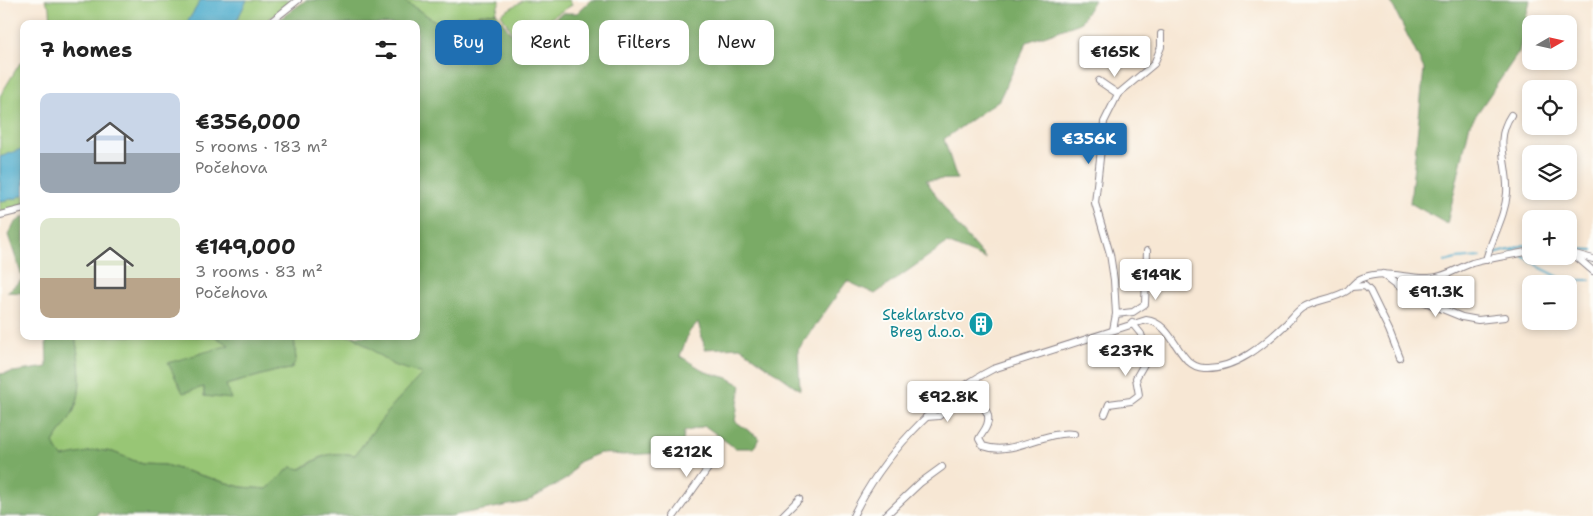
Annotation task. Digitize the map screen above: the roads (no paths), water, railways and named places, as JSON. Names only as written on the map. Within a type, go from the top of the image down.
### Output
[{"type":"street","points":[[273,20],[298,0]]},
{"type":"street","points":[[1115,321],[1114,280],[1110,254],[1095,203],[1104,122],[1118,94],[1154,64],[1161,47],[1161,34]]},
{"type":"street","points":[[1099,81],[1118,94]]},
{"type":"street","points":[[1486,260],[1502,218],[1506,201],[1506,173],[1501,141],[1505,126],[1511,115]]},
{"type":"street","points":[[0,215],[20,210]]},
{"type":"street","points":[[854,516],[863,496],[879,471],[926,417],[961,388],[993,369],[1115,321],[1145,304],[1147,251]]},
{"type":"street","points":[[1115,321],[1132,323],[1153,320],[1162,325],[1188,360],[1197,367],[1211,368],[1224,365],[1244,356],[1285,325],[1301,309],[1312,303],[1336,296],[1351,287],[1360,278],[1382,273],[1429,278],[1443,276],[1470,264],[1522,253]]},
{"type":"street","points":[[1577,255],[1593,259]]},
{"type":"street","points":[[1577,259],[1593,272]]},
{"type":"street","points":[[1382,273],[1413,297],[1462,317],[1478,320],[1505,317]]},
{"type":"street","points":[[1351,287],[1365,286],[1370,291],[1400,358]]},
{"type":"street","points":[[1105,414],[1109,404],[1131,401],[1139,395],[1136,378],[1148,358],[1141,334],[1132,323]]},
{"type":"street","points":[[926,417],[939,416],[959,399],[978,403],[985,410],[988,420],[979,440],[982,446],[988,448],[1006,449],[1052,435],[1074,434]]},
{"type":"street","points":[[674,516],[719,453]]},
{"type":"street","points":[[885,516],[920,483],[942,467]]},
{"type":"street","points":[[782,516],[799,499]]},
{"type":"water","points":[[201,0],[247,0],[237,20],[188,20]]},
{"type":"water","points":[[20,150],[20,196],[17,198],[0,201],[0,157]]},
{"type":"waterway","points":[[1512,249],[1522,246]]},
{"type":"waterway","points":[[1577,249],[1593,250]]},
{"type":"waterway","points":[[1490,255],[1509,250],[1517,251]]},
{"type":"waterway","points":[[1444,262],[1481,257]]},
{"type":"waterway","points":[[1536,265],[1565,280],[1590,280]]},
{"type":"place","name":"Steklarstvo Breg d.o.o.","points":[[981,324]]}]
